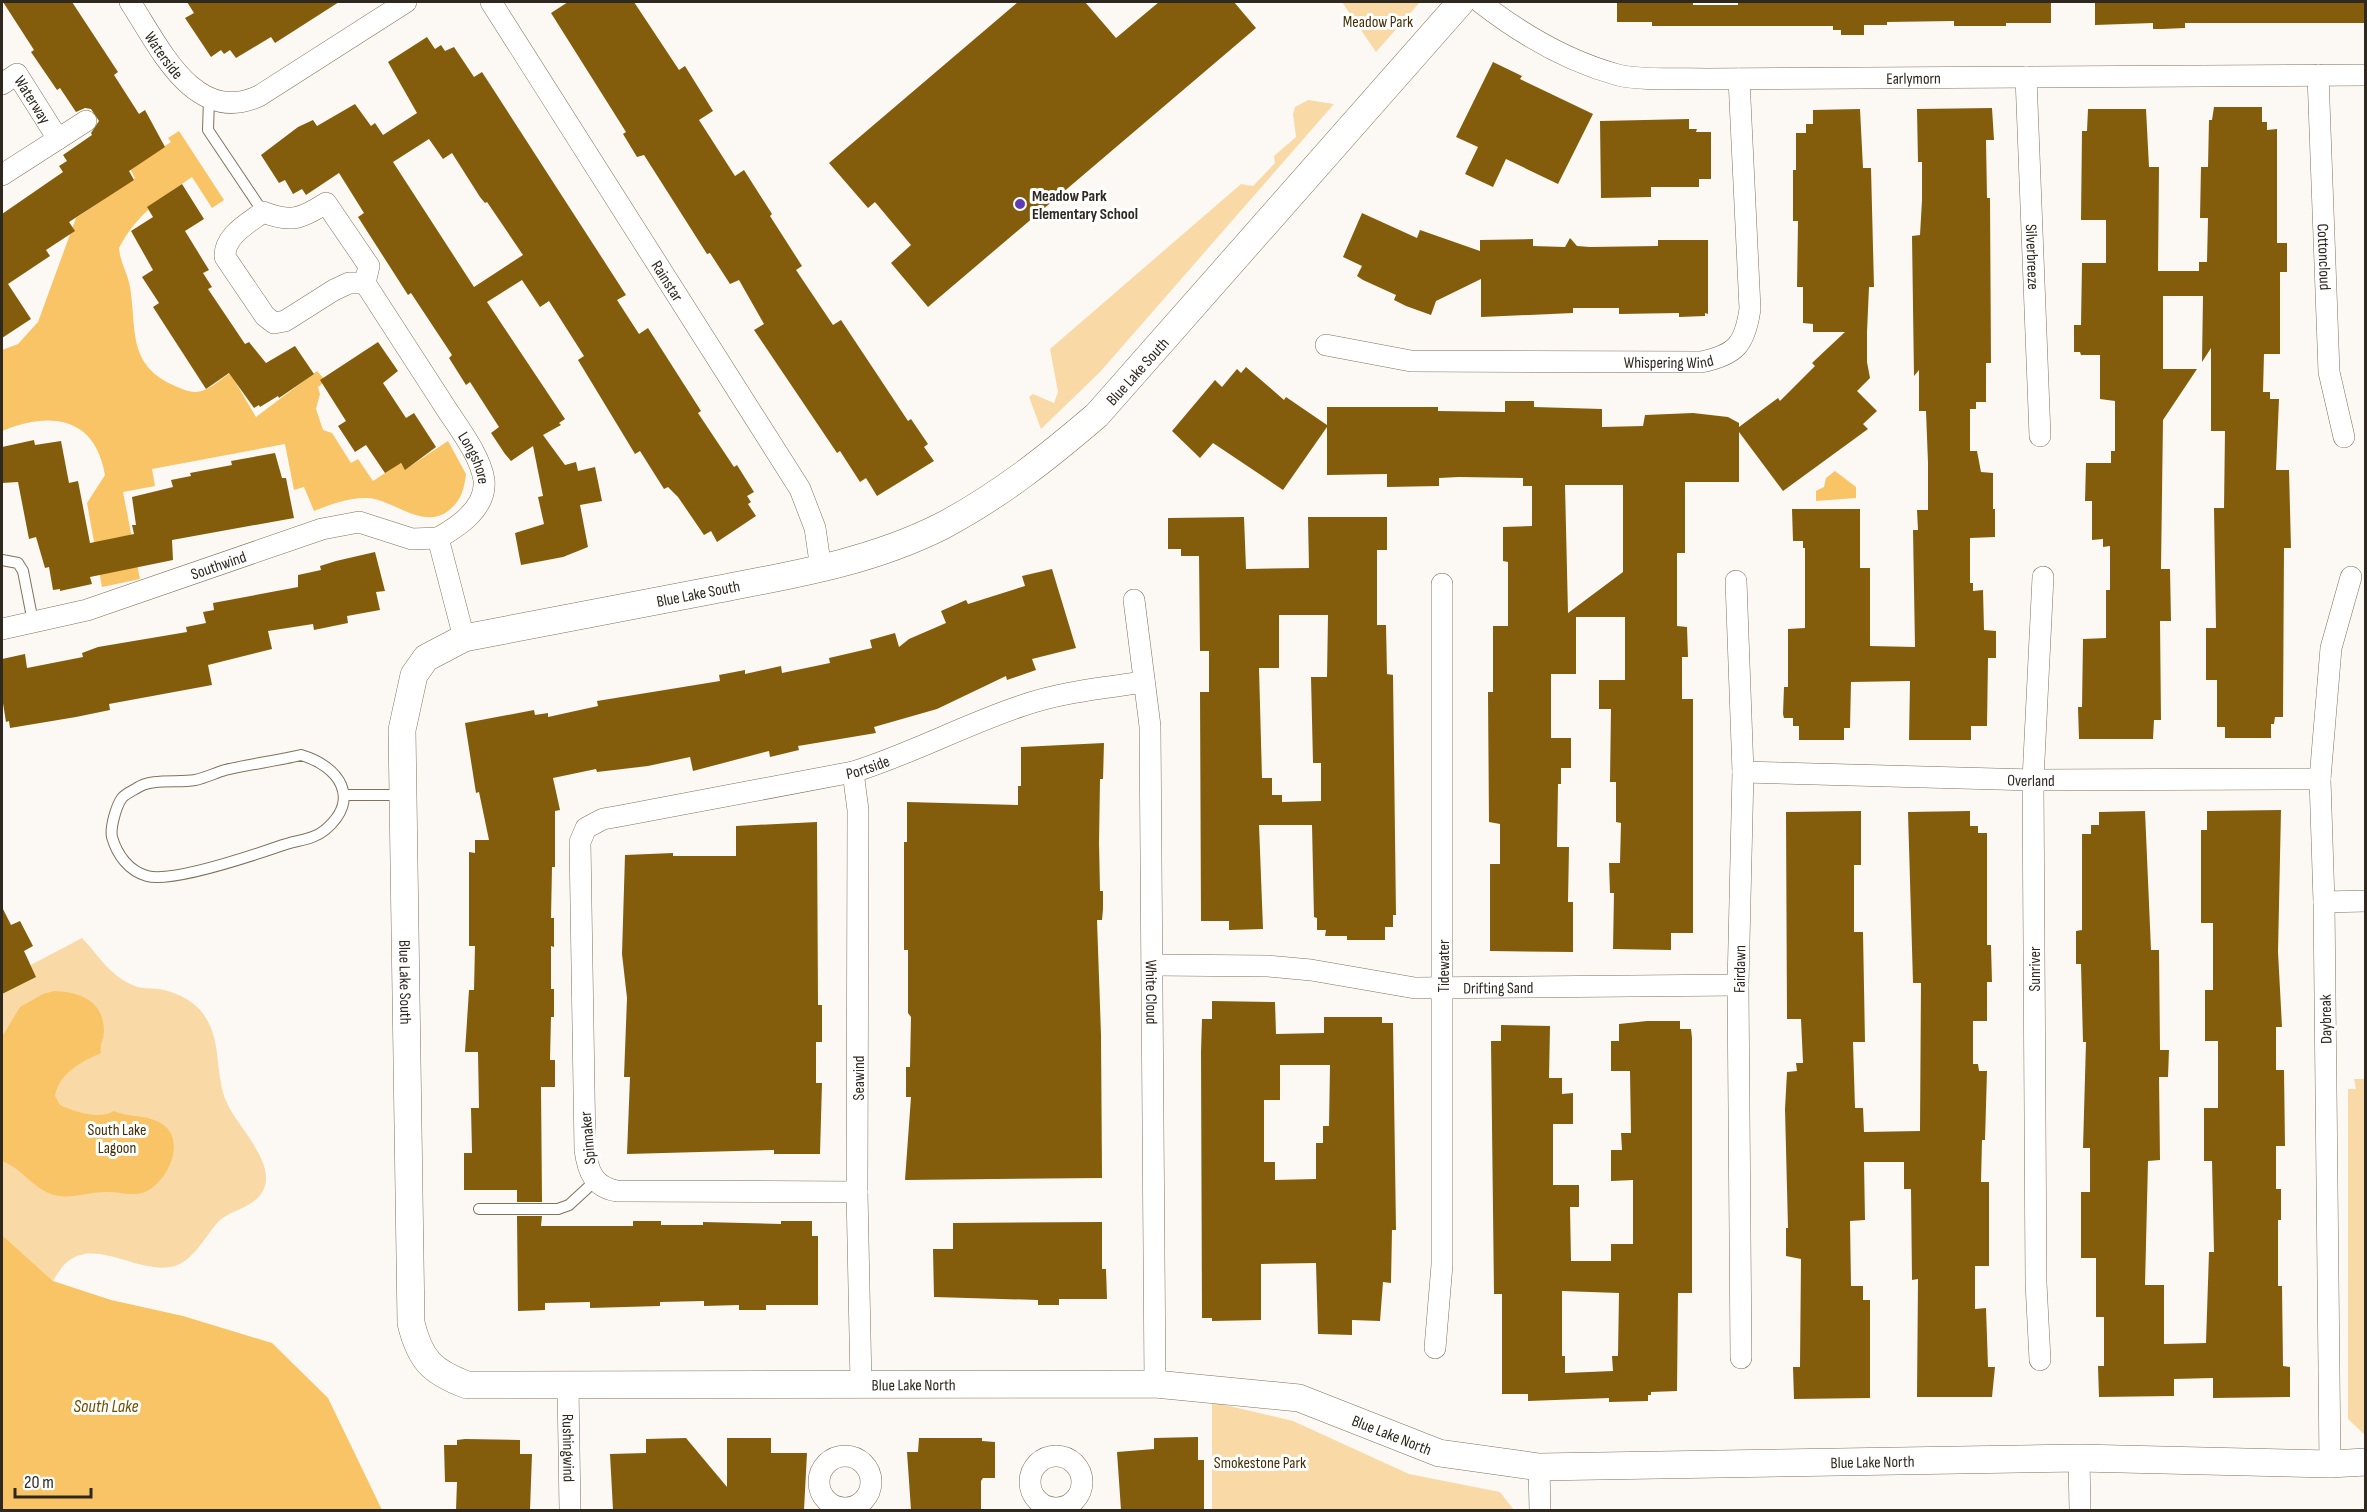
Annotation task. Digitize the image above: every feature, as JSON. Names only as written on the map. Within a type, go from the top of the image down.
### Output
[{"type":"street","name":"Waterside","points":[[130,2],[179,78],[209,99]]},
{"type":"street","points":[[209,99],[233,104],[259,96],[406,2]]},
{"type":"street","name":"Rainstar","points":[[491,2],[800,489],[815,528],[821,569]]},
{"type":"street","name":"Blue Lake South","points":[[427,1363],[416,1344],[411,1323],[402,730],[414,675],[426,658],[464,638],[821,569],[882,552],[940,526],[992,497],[1041,462],[1097,415],[1461,2]]},
{"type":"street","name":"Earlymorn","points":[[1480,2],[1514,29],[1563,54],[1620,75],[1739,79],[2366,75]]},
{"type":"street","name":"Waterway","points":[[2,84],[17,74],[58,139]]},
{"type":"street","name":"Cottoncloud","points":[[2318,75],[2329,372],[2344,437]]},
{"type":"street","name":"Silverbreeze","points":[[2026,77],[2040,436]]},
{"type":"street","name":"Whispering Wind","points":[[1326,345],[1411,361],[1701,362],[1719,358],[1736,349],[1747,329],[1750,309],[1739,79]]},
{"type":"street","name":"Waterway","points":[[2,175],[86,121]]},
{"type":"street","name":"Longshore","points":[[263,212],[283,220],[304,217],[326,203],[369,266],[365,283],[470,446],[484,480],[482,496],[474,510],[459,527],[438,538]]},
{"type":"street","points":[[263,212],[231,237],[225,247],[225,257],[265,316],[274,322],[285,321],[349,283],[365,283]]},
{"type":"street","name":"Southwind","points":[[2,629],[87,610],[322,529],[359,522],[412,539],[438,538]]},
{"type":"street","points":[[438,538],[464,638]]},
{"type":"street","name":"Sunriver","points":[[2040,1360],[2036,1271],[2033,780],[2043,577]]},
{"type":"street","name":"Daybreak","points":[[2330,1464],[2324,902],[2320,779],[2331,648],[2351,577]]},
{"type":"street","name":"Fairdawn","points":[[1736,581],[1743,772],[1738,985],[1741,1358]]},
{"type":"street","name":"Tidewater","points":[[1436,1348],[1442,1264],[1442,584]]},
{"type":"street","name":"White Cloud","points":[[1134,600],[1150,726],[1154,965],[1155,1384]]},
{"type":"street","name":"Portside","points":[[586,828],[603,819],[853,772],[887,761],[1021,706],[1059,695],[1144,682]]},
{"type":"street","name":"Seawind","points":[[853,772],[858,810],[857,1192],[861,1384]]},
{"type":"street","name":"Overland","points":[[1743,772],[2033,780],[2320,779]]},
{"type":"street","name":"Spinnaker","points":[[586,828],[580,842],[585,1150],[587,1167],[595,1181],[605,1189],[617,1191],[857,1192]]},
{"type":"street","points":[[2324,902],[2366,901]]},
{"type":"street","name":"Drifting Sand","points":[[1154,965],[1268,966],[1311,970],[1405,987],[1738,985]]},
{"type":"street","name":"Blue Lake North","points":[[427,1363],[444,1377],[467,1385],[1155,1384],[1299,1398],[1439,1453],[1539,1467],[2079,1458],[2330,1464],[2366,1462]]},
{"type":"street","name":"Rushingwind","points":[[568,1386],[570,1510]]},
{"type":"street","points":[[2079,1458],[2080,1510]]},
{"type":"street","points":[[1539,1467],[1540,1510]]},
{"type":"lane","points":[[209,99],[208,130],[263,212]]},
{"type":"lane","points":[[2,560],[18,563],[33,622]]},
{"type":"lane","points":[[301,755],[315,759],[340,778],[345,795],[338,816],[314,837],[285,844],[237,861],[174,875],[149,877],[132,870],[118,853],[111,835],[122,797],[141,785],[195,780],[224,771],[301,755]]},
{"type":"lane","points":[[345,795],[403,795]]},
{"type":"lane","points":[[479,1209],[558,1209],[569,1205],[595,1181]]},
{"type":"green space","name":"Meadow Park","points":[[1342,2],[1420,2],[1376,52]]},
{"type":"green space","points":[[1308,100],[1334,104],[1100,372],[1041,429],[1029,397],[1033,394],[1054,403],[1058,392],[1050,349],[1241,184],[1253,186],[1275,163],[1274,156],[1296,137],[1293,114],[1295,107]]},
{"type":"green space","name":"South Lake Lagoon","points":[[82,938],[119,978],[140,988],[158,989],[176,994],[187,999],[201,1011],[212,1032],[226,1101],[255,1146],[265,1171],[266,1183],[257,1199],[219,1221],[194,1253],[182,1263],[161,1268],[90,1253],[78,1256],[66,1263],[53,1281],[2,1235],[2,980]]},
{"type":"green space","points":[[2354,1079],[2366,1079],[2365,1435],[2348,1419],[2348,1089],[2356,1089]]},
{"type":"green space","name":"Smokestone Park","points":[[1212,1402],[1293,1421],[1409,1474],[1500,1492],[1514,1510],[1212,1510]]},
{"type":"water","points":[[179,131],[224,200],[212,208],[192,177],[142,216],[119,248],[130,287],[137,344],[148,367],[173,385],[197,392],[209,388],[230,373],[256,417],[317,371],[326,381],[318,387],[320,394],[316,409],[323,430],[332,433],[351,463],[358,459],[373,481],[400,463],[406,469],[448,441],[466,474],[461,495],[448,511],[438,516],[419,516],[378,500],[361,498],[314,511],[304,487],[294,490],[285,444],[152,469],[155,486],[123,492],[140,579],[102,587],[87,503],[105,475],[100,455],[91,440],[81,430],[68,423],[37,421],[2,431],[2,350],[18,344],[38,322],[76,218],[135,178],[130,169],[171,142],[168,138]]},
{"type":"water","points":[[1835,471],[1856,487],[1856,498],[1816,501],[1816,491],[1824,487],[1826,478]]},
{"type":"water","points":[[54,991],[72,993],[88,1000],[99,1011],[104,1030],[101,1053],[79,1064],[61,1081],[55,1096],[60,1105],[87,1114],[101,1115],[114,1111],[148,1118],[166,1127],[171,1135],[174,1143],[173,1153],[166,1172],[160,1181],[145,1192],[135,1194],[99,1192],[59,1196],[43,1190],[17,1169],[2,1161],[2,1037],[20,1007],[43,994]]},
{"type":"water","name":"South Lake","points":[[2,1235],[53,1281],[111,1300],[183,1316],[272,1343],[328,1398],[382,1510],[2,1510]]},
{"type":"building","points":[[3,2],[72,2],[118,72],[114,75],[139,114],[145,110],[165,147],[129,171],[134,180],[69,222],[75,231],[46,250],[50,256],[8,284],[31,319],[2,338],[2,214],[63,172],[59,166],[67,161],[63,155],[92,135],[99,121],[91,109],[85,108],[76,112],[60,88],[57,90],[31,52],[34,50]]},
{"type":"building","points":[[187,2],[339,2],[275,43],[271,37],[236,58],[230,50],[224,54],[221,50],[211,57],[185,18],[194,13]]},
{"type":"building","points":[[568,2],[634,2],[679,70],[685,66],[713,111],[699,120],[735,176],[744,170],[802,266],[796,270],[833,325],[841,320],[908,421],[911,419],[928,444],[924,447],[934,461],[877,496],[866,478],[860,482],[840,451],[837,453],[754,330],[764,324],[739,280],[730,284],[710,253],[707,254],[644,155],[637,157],[623,134],[626,132],[551,13]]},
{"type":"building","points":[[1018,2],[1085,2],[1116,38],[1159,2],[1234,2],[1256,28],[928,307],[891,263],[911,245],[875,202],[868,208],[829,163]]},
{"type":"building","points":[[1617,2],[1693,2],[1693,5],[1738,5],[1738,2],[2051,2],[2051,23],[1954,26],[1954,21],[1887,22],[1887,25],[1864,25],[1864,35],[1841,35],[1841,30],[1833,30],[1833,26],[1652,26],[1652,22],[1617,22]]},
{"type":"building","points":[[2095,2],[2365,2],[2365,23],[2185,23],[2185,28],[2162,29],[2153,29],[2153,23],[2095,25]]},
{"type":"building","points":[[427,37],[435,49],[441,45],[445,51],[454,47],[474,77],[482,72],[626,295],[617,300],[639,334],[648,328],[701,411],[698,413],[734,467],[737,465],[754,492],[747,496],[751,502],[748,504],[756,516],[717,542],[711,531],[704,535],[678,497],[668,487],[664,489],[640,451],[635,454],[578,360],[584,356],[549,301],[540,307],[522,280],[487,302],[565,419],[559,423],[561,425],[543,435],[565,465],[576,462],[578,471],[595,467],[602,501],[580,505],[588,547],[563,557],[521,565],[515,533],[544,524],[538,497],[543,496],[533,446],[511,461],[505,454],[491,433],[499,427],[470,382],[466,385],[449,358],[452,355],[411,293],[408,295],[358,217],[364,213],[339,173],[306,195],[302,189],[293,194],[285,180],[279,183],[261,155],[298,127],[313,120],[317,126],[355,104],[371,126],[375,123],[383,135],[417,113],[388,62]],"holes":[[[429,139],[443,159],[452,153],[480,197],[485,203],[487,202],[523,255],[474,287],[393,162]]]},
{"type":"building","points":[[1493,62],[1522,76],[1520,79],[1593,114],[1558,184],[1506,159],[1493,187],[1465,174],[1478,147],[1456,137]]},
{"type":"building","points":[[2214,107],[2262,107],[2262,122],[2267,122],[2267,130],[2277,129],[2277,243],[2287,243],[2287,272],[2280,272],[2280,354],[2264,354],[2263,392],[2270,392],[2270,399],[2279,399],[2276,470],[2289,470],[2291,548],[2284,548],[2283,717],[2275,717],[2274,724],[2271,724],[2271,738],[2225,738],[2225,727],[2217,727],[2217,680],[2206,680],[2206,628],[2216,628],[2214,508],[2224,508],[2225,431],[2211,431],[2211,348],[2202,362],[2203,296],[2163,296],[2163,369],[2197,369],[2163,420],[2161,569],[2170,569],[2171,621],[2160,621],[2161,720],[2154,720],[2153,739],[2079,739],[2078,707],[2082,707],[2083,639],[2106,638],[2106,590],[2110,590],[2110,546],[2103,547],[2103,539],[2092,540],[2092,501],[2085,501],[2086,463],[2111,463],[2111,451],[2115,451],[2115,401],[2100,399],[2100,355],[2081,355],[2080,352],[2074,352],[2074,325],[2081,325],[2082,263],[2106,263],[2106,220],[2081,220],[2082,131],[2087,131],[2088,109],[2146,109],[2149,167],[2159,167],[2158,271],[2199,271],[2199,262],[2207,262],[2208,218],[2200,218],[2201,167],[2208,167],[2209,120],[2212,120]]},
{"type":"building","points":[[1992,108],[1994,140],[1986,140],[1987,198],[1990,198],[1991,363],[1986,363],[1986,402],[1976,402],[1976,409],[1970,409],[1970,451],[1977,451],[1981,472],[1993,473],[1993,509],[1995,509],[1995,537],[1970,538],[1970,583],[1973,583],[1973,591],[1983,590],[1984,630],[1996,631],[1996,658],[1988,658],[1987,726],[1971,726],[1971,740],[1909,740],[1910,681],[1851,682],[1850,728],[1844,728],[1844,740],[1799,740],[1799,726],[1793,726],[1793,718],[1784,718],[1783,714],[1784,687],[1788,687],[1788,629],[1805,628],[1805,548],[1803,548],[1803,541],[1793,541],[1792,509],[1860,509],[1860,568],[1870,568],[1870,646],[1915,647],[1913,530],[1918,530],[1917,510],[1928,510],[1926,411],[1919,411],[1919,370],[1914,376],[1912,236],[1920,235],[1922,200],[1922,162],[1918,162],[1917,109]]},
{"type":"building","points":[[1860,109],[1863,168],[1871,168],[1874,287],[1869,287],[1867,332],[1867,362],[1870,378],[1857,391],[1877,411],[1863,424],[1868,429],[1783,491],[1739,432],[1739,482],[1685,482],[1685,553],[1677,553],[1677,626],[1687,627],[1688,657],[1682,657],[1682,699],[1693,699],[1693,933],[1671,933],[1671,950],[1613,949],[1614,893],[1610,893],[1609,863],[1620,863],[1621,823],[1616,822],[1616,782],[1610,782],[1611,709],[1599,709],[1599,680],[1625,680],[1625,617],[1576,617],[1576,674],[1551,674],[1551,738],[1571,738],[1571,768],[1561,768],[1561,784],[1558,784],[1557,847],[1569,847],[1568,902],[1573,902],[1573,952],[1490,951],[1490,864],[1500,864],[1500,824],[1489,822],[1488,692],[1493,692],[1493,626],[1508,626],[1508,562],[1503,561],[1503,527],[1532,526],[1532,486],[1523,486],[1523,478],[1459,477],[1439,478],[1439,486],[1387,487],[1387,474],[1327,475],[1327,427],[1283,490],[1213,443],[1200,458],[1172,431],[1215,380],[1222,387],[1237,369],[1241,373],[1246,367],[1284,400],[1286,397],[1327,425],[1327,407],[1438,407],[1438,411],[1505,412],[1505,401],[1534,401],[1534,407],[1602,409],[1602,427],[1643,426],[1645,415],[1693,413],[1728,417],[1739,423],[1739,427],[1778,398],[1780,401],[1815,366],[1812,363],[1845,332],[1813,332],[1813,324],[1803,323],[1803,287],[1797,287],[1798,221],[1793,221],[1796,133],[1806,133],[1806,124],[1813,124],[1813,110]],"holes":[[[1565,485],[1623,485],[1623,572],[1568,613]]]},
{"type":"building","points":[[1689,119],[1689,129],[1697,129],[1696,132],[1711,132],[1711,179],[1699,179],[1699,187],[1651,187],[1651,197],[1601,198],[1600,121]]},
{"type":"building","points":[[182,184],[204,219],[185,231],[209,270],[203,273],[212,287],[208,289],[245,344],[249,342],[266,363],[295,346],[314,374],[279,398],[278,396],[260,407],[259,405],[254,408],[229,373],[206,389],[153,307],[159,303],[142,277],[153,270],[131,231],[153,217],[147,207]]},
{"type":"building","points":[[1362,213],[1417,238],[1420,230],[1480,251],[1480,240],[1533,239],[1533,246],[1565,247],[1570,238],[1577,246],[1590,247],[1658,246],[1658,240],[1708,240],[1708,314],[1679,317],[1679,313],[1619,314],[1619,308],[1573,308],[1573,313],[1481,317],[1481,279],[1436,301],[1431,315],[1394,300],[1396,295],[1363,280],[1357,276],[1362,266],[1343,257]]},
{"type":"building","points":[[378,342],[398,371],[383,383],[406,418],[414,413],[436,447],[405,470],[401,463],[385,473],[366,445],[355,452],[338,426],[346,421],[320,380]]},
{"type":"building","points":[[34,440],[35,445],[61,441],[69,483],[78,481],[90,543],[134,534],[132,525],[136,525],[132,497],[173,487],[171,480],[191,476],[190,473],[232,465],[231,461],[275,453],[282,478],[286,478],[294,518],[172,540],[173,560],[90,577],[92,584],[60,591],[60,589],[53,590],[49,567],[45,568],[36,537],[29,539],[18,482],[2,483],[2,447]]},
{"type":"building","points":[[1244,517],[1246,569],[1309,568],[1308,517],[1387,517],[1387,550],[1377,550],[1377,625],[1386,625],[1387,674],[1393,675],[1396,915],[1393,915],[1393,927],[1385,927],[1385,940],[1347,940],[1347,936],[1325,936],[1326,930],[1317,930],[1317,918],[1314,917],[1312,825],[1259,825],[1263,929],[1229,930],[1229,921],[1201,921],[1200,692],[1209,692],[1209,651],[1200,651],[1199,556],[1181,556],[1181,549],[1168,549],[1168,518]],"holes":[[[1279,615],[1328,615],[1327,677],[1311,677],[1313,763],[1321,763],[1321,801],[1282,802],[1282,795],[1272,795],[1272,778],[1262,778],[1259,668],[1279,668]]]},
{"type":"building","points":[[375,552],[385,591],[376,592],[380,610],[347,616],[348,623],[314,630],[313,624],[268,631],[272,649],[208,665],[212,685],[109,704],[110,710],[76,717],[10,728],[9,721],[6,722],[2,697],[2,659],[25,654],[27,668],[83,657],[82,653],[98,647],[187,632],[186,627],[206,623],[203,612],[214,610],[213,603],[298,587],[298,575],[321,570],[320,566],[336,561]]},
{"type":"building","points":[[1052,569],[1076,648],[1032,659],[1036,670],[1007,680],[1006,676],[937,709],[874,727],[876,733],[798,746],[799,750],[770,757],[769,751],[693,771],[690,757],[648,766],[597,772],[596,769],[553,778],[560,810],[555,811],[555,867],[552,867],[551,918],[554,918],[554,947],[551,946],[551,989],[554,989],[554,1017],[551,1017],[550,1060],[555,1060],[555,1087],[541,1087],[542,1202],[517,1202],[517,1190],[464,1190],[464,1153],[472,1153],[471,1108],[479,1108],[478,1052],[465,1052],[469,990],[474,990],[475,946],[469,946],[469,852],[475,853],[475,840],[489,840],[479,792],[476,793],[465,723],[534,710],[535,715],[548,713],[548,717],[598,706],[597,701],[720,681],[719,675],[745,670],[745,674],[781,666],[782,673],[830,663],[829,658],[872,648],[870,640],[895,633],[899,647],[909,639],[946,623],[941,611],[966,600],[968,604],[1025,586],[1022,576]]},
{"type":"building","points":[[1104,743],[1103,779],[1100,779],[1099,843],[1100,891],[1103,891],[1103,909],[1102,920],[1097,920],[1102,1178],[905,1180],[911,1097],[906,1097],[906,1067],[910,1067],[911,1017],[908,1013],[908,950],[904,950],[904,842],[907,842],[907,802],[1018,805],[1018,786],[1021,786],[1021,747]]},
{"type":"building","points":[[2281,810],[2278,952],[2282,1027],[2276,1027],[2276,1070],[2284,1070],[2285,1146],[2276,1146],[2276,1189],[2281,1189],[2281,1220],[2278,1220],[2278,1286],[2282,1286],[2283,1366],[2290,1367],[2290,1397],[2213,1398],[2213,1378],[2174,1379],[2174,1396],[2099,1397],[2098,1366],[2104,1366],[2104,1317],[2096,1317],[2096,1258],[2081,1258],[2081,1192],[2090,1192],[2090,1148],[2083,1148],[2086,1042],[2083,1042],[2081,964],[2076,964],[2076,931],[2082,930],[2082,834],[2091,834],[2091,825],[2099,825],[2099,812],[2145,811],[2151,950],[2159,950],[2160,1050],[2169,1050],[2168,1077],[2159,1077],[2160,1160],[2148,1161],[2145,1285],[2164,1285],[2164,1344],[2206,1343],[2209,1252],[2214,1252],[2212,1161],[2204,1161],[2204,1108],[2218,1108],[2218,1041],[2205,1041],[2205,990],[2213,990],[2213,923],[2201,923],[2201,830],[2207,830],[2207,811]]},
{"type":"building","points":[[1861,811],[1861,865],[1854,865],[1854,932],[1863,932],[1865,1042],[1853,1042],[1855,1108],[1863,1108],[1864,1132],[1920,1131],[1921,983],[1913,983],[1908,812],[1970,811],[1970,826],[1978,826],[1978,833],[1987,833],[1987,945],[1991,945],[1992,982],[1987,982],[1987,1021],[1973,1021],[1973,1064],[1978,1064],[1979,1071],[1987,1071],[1981,1182],[1989,1182],[1989,1266],[1975,1266],[1975,1309],[1986,1308],[1988,1367],[1995,1367],[1992,1397],[1917,1397],[1918,1279],[1912,1280],[1911,1189],[1904,1189],[1904,1162],[1864,1162],[1865,1220],[1850,1221],[1851,1286],[1863,1286],[1863,1300],[1870,1300],[1870,1398],[1794,1399],[1793,1367],[1800,1367],[1801,1259],[1786,1256],[1786,1228],[1788,1228],[1785,1109],[1787,1072],[1797,1071],[1796,1063],[1803,1063],[1801,1019],[1787,1019],[1786,812]]},
{"type":"building","points":[[817,822],[818,1005],[822,1005],[822,1042],[816,1042],[816,1083],[822,1083],[820,1154],[774,1154],[774,1150],[627,1154],[630,1077],[624,1077],[627,998],[622,954],[625,855],[673,853],[673,856],[736,856],[736,826]]},
{"type":"building","points":[[2,907],[11,925],[20,921],[33,946],[24,951],[36,977],[2,994]]},
{"type":"building","points":[[1212,1001],[1275,1002],[1276,1034],[1324,1033],[1324,1017],[1382,1017],[1382,1023],[1393,1023],[1396,1230],[1392,1230],[1391,1283],[1383,1282],[1380,1321],[1352,1320],[1352,1335],[1318,1334],[1316,1263],[1261,1264],[1261,1320],[1212,1321],[1212,1318],[1202,1318],[1202,1019],[1212,1019]],"holes":[[[1280,1065],[1330,1065],[1329,1126],[1323,1126],[1323,1143],[1316,1143],[1316,1179],[1275,1180],[1275,1162],[1264,1162],[1264,1100],[1280,1100]]]},
{"type":"building","points":[[1680,1021],[1680,1029],[1691,1029],[1692,1293],[1678,1293],[1677,1391],[1651,1392],[1651,1395],[1648,1395],[1648,1401],[1609,1402],[1609,1398],[1528,1401],[1528,1394],[1502,1394],[1502,1294],[1494,1294],[1491,1041],[1501,1041],[1501,1025],[1550,1026],[1549,1078],[1562,1078],[1562,1094],[1573,1093],[1573,1124],[1553,1124],[1553,1185],[1579,1185],[1579,1207],[1570,1207],[1571,1261],[1611,1261],[1611,1244],[1633,1244],[1633,1180],[1611,1181],[1611,1150],[1622,1150],[1621,1133],[1631,1133],[1630,1071],[1611,1071],[1611,1041],[1619,1041],[1619,1024]],"holes":[[[1562,1291],[1619,1293],[1618,1356],[1612,1356],[1613,1371],[1565,1373],[1565,1356],[1562,1356]]]},
{"type":"building","points":[[517,1216],[542,1216],[541,1226],[633,1226],[633,1221],[661,1221],[661,1225],[703,1225],[703,1222],[781,1224],[781,1221],[812,1221],[812,1236],[818,1236],[818,1305],[766,1305],[766,1310],[739,1310],[739,1305],[704,1306],[704,1301],[660,1302],[660,1306],[590,1308],[590,1302],[545,1303],[545,1310],[518,1311]]},
{"type":"building","points":[[1102,1222],[1102,1269],[1106,1269],[1107,1299],[1059,1299],[1059,1305],[1038,1305],[1038,1300],[934,1297],[933,1249],[953,1249],[953,1223]]},
{"type":"building","points":[[1198,1437],[1198,1460],[1204,1460],[1204,1510],[1121,1510],[1117,1452],[1154,1449],[1154,1438]]},
{"type":"building","points":[[686,1438],[727,1487],[727,1438],[771,1438],[771,1453],[807,1453],[804,1510],[613,1510],[610,1454],[646,1453],[646,1439]]},
{"type":"building","points":[[919,1438],[982,1438],[982,1441],[995,1442],[995,1478],[983,1478],[981,1481],[981,1510],[911,1510],[907,1452],[918,1452]]},
{"type":"building","points":[[457,1440],[520,1440],[520,1454],[532,1454],[530,1510],[456,1510],[457,1482],[445,1482],[444,1445],[457,1445]]},
{"type":"place","name":"Meadow Park Elementary School","points":[[1020,204]]}]
